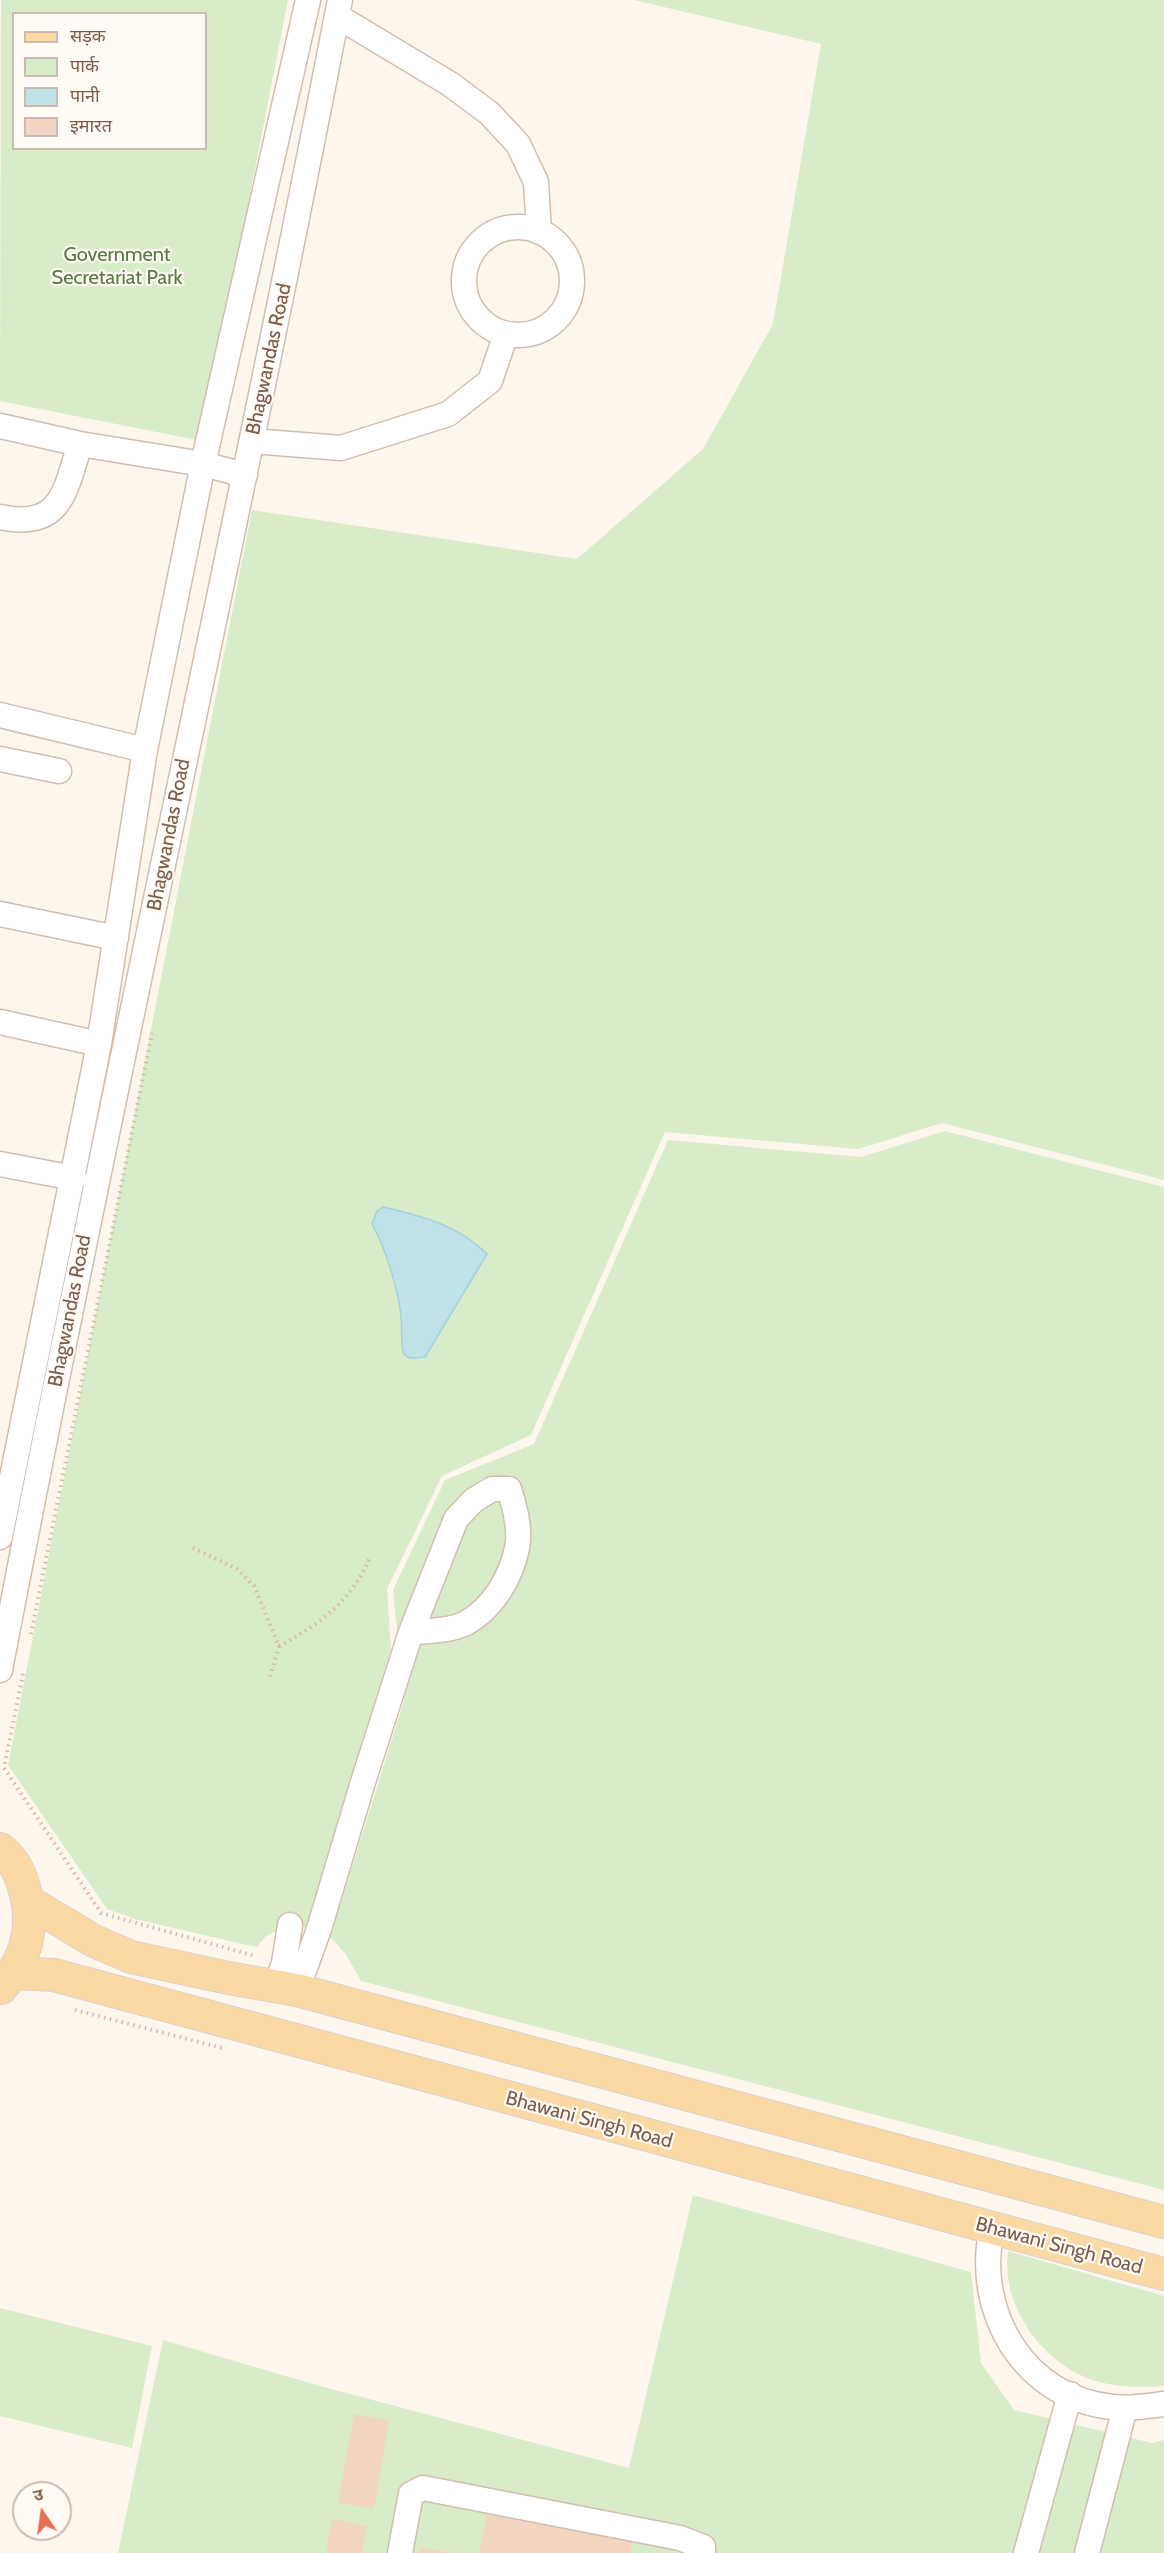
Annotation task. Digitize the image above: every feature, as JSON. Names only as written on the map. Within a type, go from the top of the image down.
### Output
[{"type":"main road","points":[[0,1849],[20,1874],[29,1902],[30,1927],[25,1950],[7,1981]]},
{"type":"main road","points":[[29,1902],[94,1941],[131,1957],[234,1979],[286,1980],[1164,2222]]},
{"type":"main road","name":"Bhawani Singh Road","points":[[7,1981],[54,1975],[1164,2274]]},
{"type":"street","name":"Bhagwandas Road","points":[[0,1533],[74,1178],[99,1044],[145,750],[203,464],[308,0]]},
{"type":"street","name":"Bhagwandas Road","points":[[0,1670],[94,1194],[133,1019],[252,441],[338,8]]},
{"type":"street","points":[[338,8],[489,113],[518,144],[536,182],[539,232]]},
{"type":"street","points":[[522,227],[539,232],[554,242],[566,255],[571,272],[571,290],[566,306],[555,321],[541,331],[524,335],[506,334],[489,328],[476,316],[467,301],[463,283],[466,266],[474,249],[487,237],[504,229],[522,227]]},
{"type":"street","points":[[252,441],[341,447],[448,414],[490,381],[506,334]]},
{"type":"street","points":[[0,426],[80,444],[203,464],[245,475]]},
{"type":"street","points":[[0,517],[26,521],[45,514],[64,496],[80,444]]},
{"type":"street","points":[[0,715],[145,750]]},
{"type":"street","points":[[0,759],[59,771]]},
{"type":"street","points":[[0,914],[116,938]]},
{"type":"street","points":[[0,1022],[99,1044]]},
{"type":"street","points":[[0,1164],[74,1178]]},
{"type":"street","points":[[286,1980],[319,1929],[411,1632],[456,1519],[474,1500],[492,1489],[509,1489],[515,1509],[518,1547],[510,1570],[491,1605],[465,1624],[442,1630],[411,1632]]},
{"type":"street","points":[[286,1980],[290,1925]]},
{"type":"street","points":[[992,2229],[987,2250],[987,2275],[993,2306],[1004,2334],[1022,2360],[1042,2379],[1088,2402],[1125,2408],[1164,2404]]},
{"type":"street","points":[[1026,2553],[1070,2394]]},
{"type":"street","points":[[1087,2553],[1125,2408]]},
{"type":"street","points":[[400,2553],[411,2494],[423,2488],[680,2538],[703,2547],[703,2553]]},
{"type":"path","points":[[30,1639],[152,1032]]},
{"type":"path","points":[[193,1548],[237,1569],[254,1586],[279,1646],[269,1680]]},
{"type":"path","points":[[279,1646],[305,1633],[348,1596],[363,1574],[370,1557]]},
{"type":"path","points":[[25,1663],[4,1768],[101,1913],[286,1980]]},
{"type":"green space","name":"Government Secretariat Park","points":[[1,0],[288,0],[202,441],[0,401]]},
{"type":"green space","points":[[634,0],[1164,0],[1164,1180],[942,1123],[858,1149],[665,1132],[531,1435],[442,1476],[387,1589],[391,1649],[305,1928],[292,1924],[266,1936],[257,1947],[135,1919],[107,1909],[8,1765],[252,510],[577,559],[703,449],[773,324],[821,44]]},
{"type":"green space","points":[[945,1131],[1164,1187],[1164,2190],[361,1981],[345,1953],[330,1937],[404,1701],[393,1590],[445,1480],[534,1444],[668,1140],[861,1157]]},
{"type":"green space","points":[[693,2195],[971,2272],[981,2363],[1014,2410],[1152,2443],[1164,2440],[1164,2553],[118,2553],[163,2340],[320,2386],[629,2468]]},
{"type":"green space","points":[[1008,2251],[1164,2296],[1164,2386],[1125,2386],[1096,2381],[1070,2369],[1053,2357],[1027,2327],[1017,2309],[1007,2271]]},
{"type":"green space","points":[[0,2308],[152,2346],[132,2448],[0,2416]]},
{"type":"water","points":[[383,1207],[439,1223],[464,1236],[487,1254],[425,1357],[411,1358],[403,1352],[401,1317],[394,1282],[372,1224],[377,1211]]},
{"type":"building","points":[[354,2414],[389,2420],[374,2509],[338,2503]]},
{"type":"building","points":[[490,2501],[634,2530],[630,2553],[479,2553]]},
{"type":"building","points":[[332,2519],[367,2526],[362,2553],[326,2553]]},
{"type":"building","points":[[420,2547],[447,2552],[447,2553],[419,2553]]}]
